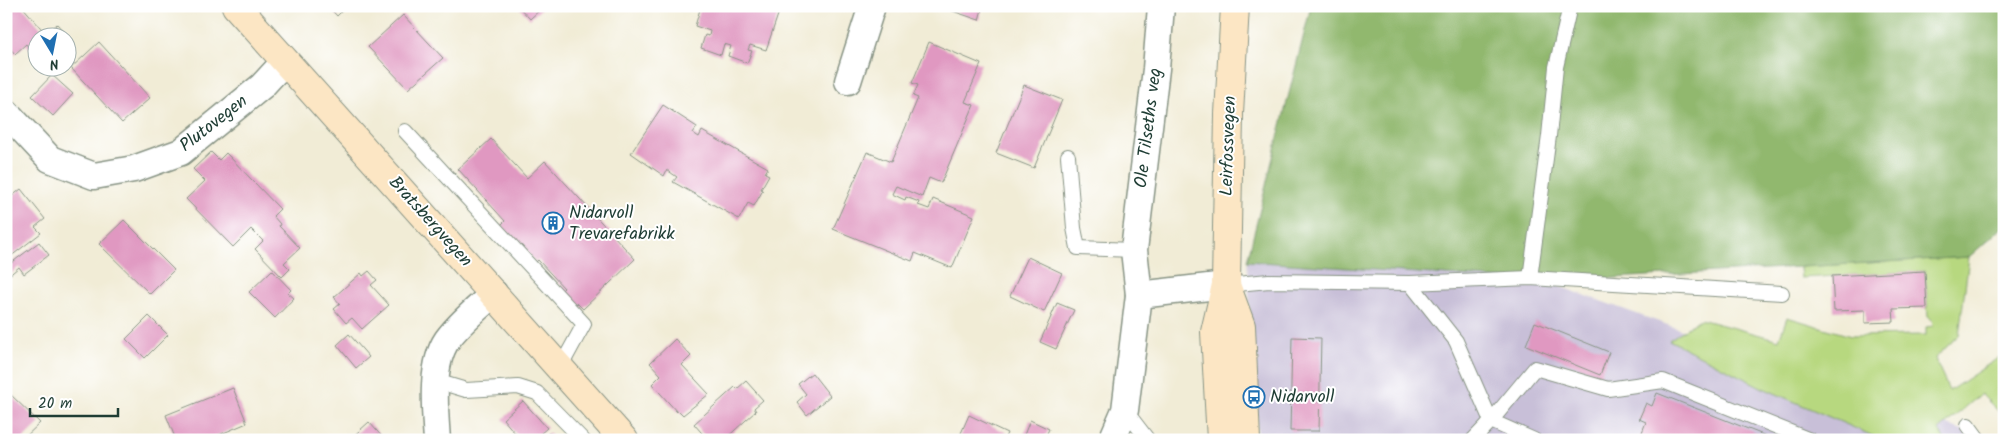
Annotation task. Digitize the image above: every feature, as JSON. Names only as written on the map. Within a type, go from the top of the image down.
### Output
[{"type":"street","name":"Bratsbergvegen","points":[[236,6],[624,440]]},
{"type":"street","points":[[848,81],[872,6]]},
{"type":"street","name":"Ole Tilseths veg","points":[[1139,295],[1134,250],[1156,69],[1160,6]]},
{"type":"street","name":"Leirfossvegen","points":[[1221,440],[1215,332],[1226,285],[1229,114],[1236,6]]},
{"type":"street","name":"Plutovegen","points":[[6,112],[50,158],[94,176],[134,169],[181,152],[262,86],[285,61]]},
{"type":"street","points":[[1112,440],[1125,410],[1139,295],[1226,285]]},
{"type":"street","name":"Leirfossvegen","points":[[1226,285],[1241,326],[1246,440]]},
{"type":"street","points":[[437,440],[436,381],[440,355],[446,342],[454,332],[494,293]]},
{"type":"lane","points":[[1530,278],[1556,67],[1570,6]]},
{"type":"lane","points":[[405,131],[584,324],[560,368]]},
{"type":"lane","points":[[1068,156],[1074,228],[1078,248],[1134,250]]},
{"type":"lane","points":[[1226,285],[1269,281],[1410,283],[1530,278],[1782,293]]},
{"type":"lane","points":[[1410,283],[1456,341],[1491,421],[1534,440]]},
{"type":"lane","points":[[1473,440],[1535,368],[1608,390],[1663,381],[1810,440]]},
{"type":"lane","points":[[436,381],[466,390],[518,387],[537,393],[583,440]]},
{"type":"lane","points":[[1125,410],[1148,440]]},
{"type":"lane","points":[[1968,425],[1979,440]]},
{"type":"shaded area","points":[[1247,261],[1547,282],[1990,440],[1258,440]]},
{"type":"green space","points":[[1311,6],[2004,6],[2004,226],[1969,257],[1547,282],[1247,261]]},
{"type":"green space","points":[[1969,257],[1959,335],[1935,358],[1949,391],[2004,354],[2004,417],[1981,394],[1939,430],[1945,440],[1882,440],[1763,388],[1669,340],[1700,319],[1779,340],[1787,317],[1851,336],[1926,335],[1926,327],[1933,326],[1932,320],[1928,318],[1925,271],[1801,278],[1800,267]]},
{"type":"building","points":[[6,6],[22,6],[41,28],[28,28],[28,46],[26,44],[15,54],[6,44]]},
{"type":"building","points":[[328,6],[347,6],[337,16]]},
{"type":"building","points":[[518,6],[544,6],[530,19]]},
{"type":"building","points":[[701,6],[781,6],[766,50],[750,45],[748,50],[752,51],[747,63],[728,56],[731,46],[724,44],[721,55],[701,48],[705,35],[709,36],[710,31],[695,26]]},
{"type":"building","points":[[938,6],[983,6],[979,20]]},
{"type":"building","points":[[403,15],[443,58],[408,89],[368,47]]},
{"type":"building","points":[[57,24],[61,28],[53,28]]},
{"type":"building","points":[[99,42],[150,98],[122,123],[78,76],[78,62]]},
{"type":"building","points":[[929,42],[981,64],[965,102],[974,105],[941,183],[929,178],[922,197],[896,186],[892,194],[905,200],[906,197],[919,202],[918,205],[929,209],[933,199],[974,216],[952,268],[915,253],[912,261],[833,229],[867,152],[891,162],[918,98],[913,96],[918,85],[912,83]]},
{"type":"building","points":[[49,78],[55,78],[73,94],[53,116],[32,96]]},
{"type":"building","points":[[1024,85],[1062,100],[1034,168],[996,153]]},
{"type":"building","points":[[663,105],[697,127],[693,133],[699,137],[702,131],[768,168],[765,173],[769,175],[754,206],[748,203],[739,219],[673,182],[677,177],[667,170],[664,176],[631,153]]},
{"type":"building","name":"Nidarvoll Trevarefabrikk","points":[[491,139],[527,178],[545,161],[635,259],[583,309],[577,303],[573,306],[560,292],[564,288],[501,225],[505,221],[458,169]]},
{"type":"building","points":[[211,152],[219,160],[226,153],[280,209],[273,216],[280,224],[279,226],[300,248],[284,263],[290,269],[282,277],[255,249],[263,241],[251,229],[233,247],[186,199],[205,181],[193,169]]},
{"type":"building","points":[[21,189],[45,219],[35,227],[41,233],[10,257],[6,252],[6,201]]},
{"type":"building","points":[[124,220],[174,270],[150,294],[99,244]]},
{"type":"building","points":[[39,242],[49,255],[24,274],[19,267],[6,278],[6,267]]},
{"type":"building","points":[[1028,257],[1062,273],[1044,312],[1010,296]]},
{"type":"building","points":[[272,270],[291,290],[288,293],[294,298],[275,318],[249,292]]},
{"type":"building","points":[[369,271],[377,280],[371,285],[389,305],[362,329],[352,318],[346,323],[334,309],[340,304],[334,297],[361,273],[363,276]]},
{"type":"building","points":[[1925,271],[1927,308],[1893,309],[1894,322],[1865,323],[1865,310],[1834,311],[1832,276]]},
{"type":"building","points":[[1057,303],[1074,310],[1056,349],[1040,342]]},
{"type":"building","points":[[149,316],[168,335],[145,358],[126,339]]},
{"type":"building","points":[[1535,322],[1609,352],[1600,375],[1526,345]]},
{"type":"building","points":[[349,334],[369,357],[356,368],[337,345]]},
{"type":"building","points":[[1292,337],[1321,338],[1319,431],[1290,431]]},
{"type":"building","points":[[675,339],[691,356],[682,365],[709,394],[683,415],[678,410],[677,412],[652,384],[661,375],[650,363]]},
{"type":"building","points":[[812,373],[830,396],[807,415],[797,402],[806,394],[798,384]]},
{"type":"building","points":[[746,381],[763,400],[754,408],[756,411],[724,440],[708,440],[694,424],[735,387],[737,389]]},
{"type":"building","points":[[233,388],[247,423],[207,440],[176,440],[166,415]]},
{"type":"building","points":[[8,392],[40,423],[22,440],[11,440],[6,435],[6,393]]},
{"type":"building","points":[[1657,393],[1776,440],[1639,440],[1646,422],[1639,419],[1646,403],[1652,406]]},
{"type":"building","points":[[523,401],[547,428],[533,440],[521,440],[503,419]]},
{"type":"building","points":[[969,415],[1007,433],[1004,440],[958,440]]},
{"type":"building","points":[[1030,420],[1049,429],[1044,440],[1022,440]]},
{"type":"building","points":[[369,422],[385,440],[349,440]]},
{"type":"building","points":[[549,433],[555,440],[541,440]]},
{"type":"place","name":"Nidarvoll Trevarefabrikk","points":[[553,223]]},
{"type":"place","name":"Nidarvoll","points":[[1254,397]]}]
